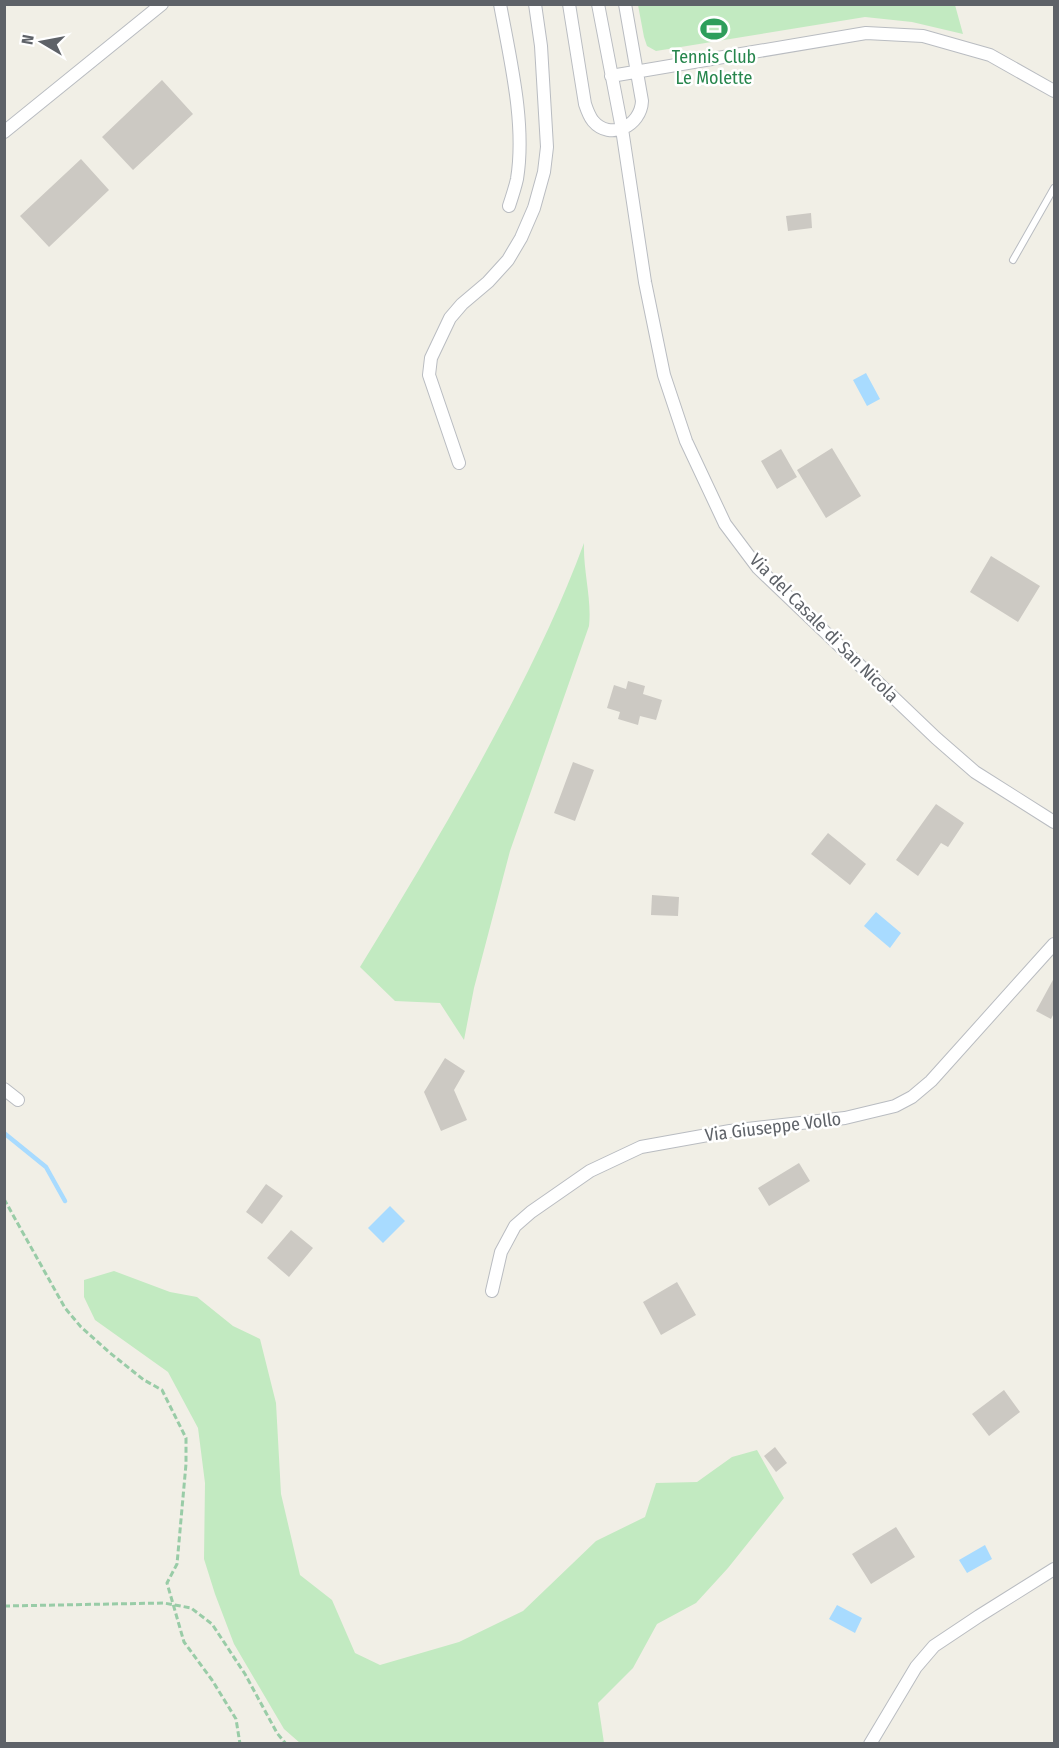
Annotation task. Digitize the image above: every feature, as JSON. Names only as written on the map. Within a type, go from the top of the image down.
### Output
[{"type":"street","points":[[4,132],[162,4]]},
{"type":"street","points":[[500,4],[518,118],[519,156],[509,206]]},
{"type":"street","points":[[459,463],[429,375],[431,358],[450,318],[508,260],[534,208],[547,147],[536,4]]},
{"type":"street","points":[[569,4],[588,114],[600,127],[610,129],[622,129],[636,119],[642,108],[625,4]]},
{"type":"street","name":"Via del Casale di San Nicola","points":[[598,4],[622,129],[645,282],[664,375],[686,441],[725,524],[758,568],[936,738],[975,772],[1054,822]]},
{"type":"street","points":[[611,76],[866,33],[923,36],[990,55],[1054,91]]},
{"type":"street","name":"Via Giuseppe Vollo","points":[[492,1291],[501,1252],[510,1233],[520,1221],[590,1171],[641,1147],[730,1131],[845,1118],[895,1106],[912,1097],[931,1081],[1054,944]]},
{"type":"street","points":[[4,1089],[18,1100]]},
{"type":"street","points":[[870,1743],[916,1667],[934,1646],[1054,1569]]},
{"type":"lane","points":[[1013,260],[1054,188]]},
{"type":"path","points":[[4,1199],[65,1308],[81,1327],[110,1353],[144,1380],[162,1390],[186,1438],[186,1464],[177,1564],[167,1583],[184,1642],[212,1680],[236,1719],[240,1743]]},
{"type":"path","points":[[4,1606],[164,1603],[191,1608],[212,1624],[245,1674],[277,1733],[286,1743]]},
{"type":"green space","name":"Tennis Club Le Molette","points":[[638,5],[955,5],[963,34],[912,22],[865,17],[656,51],[647,46]]},
{"type":"green space","points":[[584,543],[589,626],[510,851],[474,988],[464,1040],[440,1003],[395,1001],[360,967],[448,820],[506,715],[548,630]]},
{"type":"green space","points":[[114,1271],[170,1292],[197,1297],[233,1326],[260,1339],[276,1403],[281,1494],[300,1575],[332,1600],[355,1653],[380,1665],[459,1642],[523,1611],[596,1541],[645,1517],[656,1483],[697,1482],[732,1457],[757,1450],[784,1498],[728,1568],[696,1603],[657,1624],[633,1668],[598,1703],[604,1743],[300,1743],[284,1729],[234,1644],[215,1594],[204,1559],[205,1483],[198,1428],[168,1372],[95,1320],[84,1297],[84,1280]]},
{"type":"water","points":[[866,373],[880,399],[867,406],[853,380]]},
{"type":"water","points":[[876,912],[901,933],[890,948],[864,926]]},
{"type":"water","points":[[390,1206],[405,1221],[383,1243],[368,1228]]},
{"type":"water","points":[[985,1545],[992,1559],[967,1573],[959,1560]]},
{"type":"water","points":[[837,1605],[862,1618],[855,1633],[829,1619]]},
{"type":"building","points":[[162,80],[193,114],[133,170],[102,137]]},
{"type":"building","points":[[81,159],[109,190],[49,247],[20,216]]},
{"type":"building","points":[[811,213],[812,228],[788,231],[786,216]]},
{"type":"building","points":[[832,448],[861,496],[826,518],[797,470]]},
{"type":"building","points":[[781,449],[797,477],[777,489],[761,461]]},
{"type":"building","points":[[991,556],[1040,586],[1018,622],[970,592]]},
{"type":"building","points":[[628,681],[645,686],[643,694],[662,700],[656,720],[640,716],[638,725],[618,719],[620,712],[607,708],[614,685],[626,689]]},
{"type":"building","points":[[573,762],[594,770],[575,821],[554,813]]},
{"type":"building","points":[[936,804],[964,823],[948,847],[941,843],[918,876],[896,860]]},
{"type":"building","points":[[828,833],[866,864],[850,885],[811,854]]},
{"type":"building","points":[[652,895],[679,897],[678,916],[651,915]]},
{"type":"building","points":[[1054,978],[1054,1013],[1051,1019],[1036,1011]]},
{"type":"building","points":[[445,1058],[465,1071],[454,1090],[467,1120],[441,1131],[424,1092]]},
{"type":"building","points":[[799,1163],[810,1181],[769,1206],[758,1188]]},
{"type":"building","points":[[266,1184],[283,1196],[262,1224],[246,1212]]},
{"type":"building","points":[[291,1230],[313,1248],[289,1277],[267,1258]]},
{"type":"building","points":[[677,1282],[696,1315],[661,1335],[643,1302]]},
{"type":"building","points":[[1004,1390],[1020,1412],[989,1436],[972,1414]]},
{"type":"building","points":[[775,1447],[787,1463],[776,1472],[764,1456]]},
{"type":"building","points":[[896,1527],[915,1557],[871,1584],[852,1554]]},
{"type":"waterway","points":[[4,1133],[46,1167],[65,1201]]},
{"type":"place","name":"Tennis Club Le Molette","points":[[714,29]]}]
